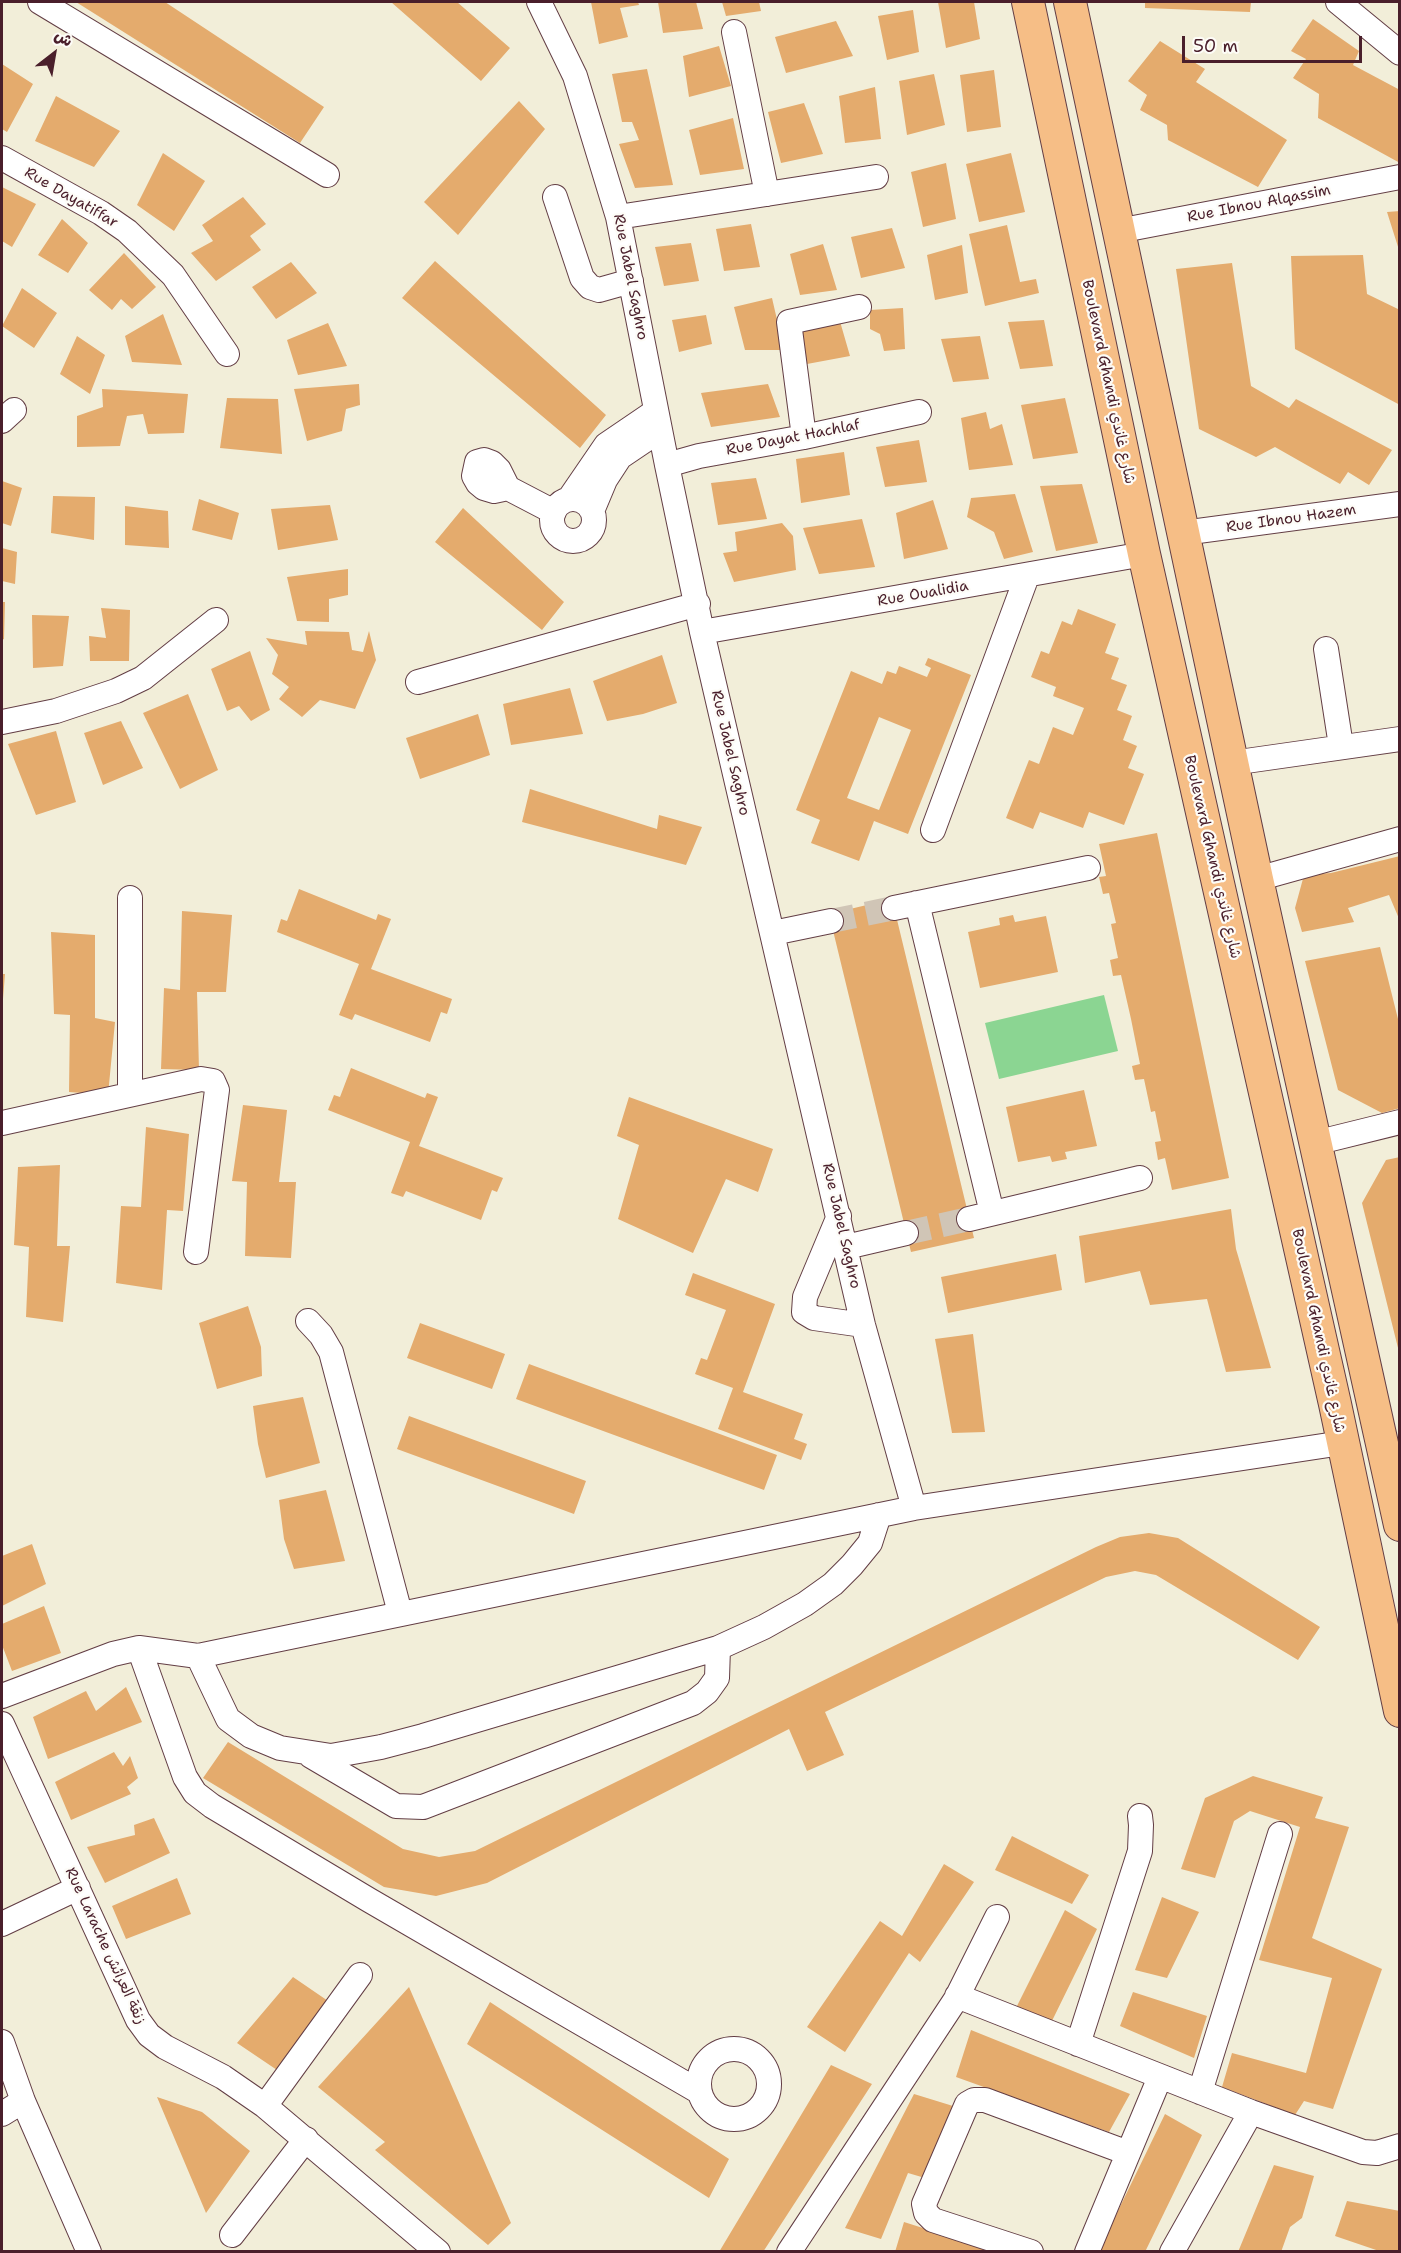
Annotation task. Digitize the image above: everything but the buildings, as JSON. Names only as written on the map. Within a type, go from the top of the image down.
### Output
[{"type":"main road","name":"Boulevard Ghandi شارع غاندي","points":[[1028,2],[1144,554],[1400,1711]]},
{"type":"main road","points":[[1070,2],[1257,879],[1400,1525]]},
{"type":"street","points":[[40,2],[327,174]]},
{"type":"street","name":"Rue Jabel Saghro","points":[[539,2],[575,76],[618,217],[702,632],[863,1325],[914,1508]]},
{"type":"street","points":[[1338,2],[1400,53]]},
{"type":"street","points":[[734,32],[767,194]]},
{"type":"street","name":"Rue Dayatiffar","points":[[2,158],[101,213],[127,231],[173,275],[227,354]]},
{"type":"street","points":[[618,217],[876,177]]},
{"type":"street","name":"Rue Ibnou Alqassim","points":[[1118,231],[1400,177]]},
{"type":"street","points":[[555,197],[582,278],[590,287],[599,290],[631,280]]},
{"type":"street","points":[[804,437],[789,322],[859,307]]},
{"type":"street","name":"Rue Dayat Hachlaf","points":[[667,465],[699,456],[804,437],[919,412]]},
{"type":"street","points":[[508,488],[562,506],[579,500],[587,504],[592,511],[594,525],[581,540],[574,541],[561,537],[556,532],[552,519],[562,506],[606,445],[658,420]]},
{"type":"street","points":[[592,511],[605,480],[620,457],[658,420]]},
{"type":"street","name":"Rue Ibnou Hazem","points":[[1183,533],[1400,504]]},
{"type":"street","name":"Rue Oualidia","points":[[702,632],[1144,554]]},
{"type":"street","points":[[933,830],[1027,576]]},
{"type":"street","points":[[418,682],[698,604]]},
{"type":"street","points":[[2,722],[56,711],[125,687],[143,678],[216,620]]},
{"type":"street","points":[[1326,649],[1341,746]]},
{"type":"street","points":[[1232,763],[1400,739]]},
{"type":"street","points":[[1257,879],[1400,839]]},
{"type":"street","points":[[1088,868],[906,905],[980,1216],[1140,1178]]},
{"type":"street","points":[[129,1094],[130,898]]},
{"type":"street","points":[[773,933],[831,921]]},
{"type":"street","points":[[2,1124],[201,1079],[213,1081],[217,1090],[196,1252]]},
{"type":"street","points":[[1315,1143],[1400,1122]]},
{"type":"street","points":[[838,1216],[805,1297],[804,1312],[814,1318],[863,1325]]},
{"type":"street","points":[[846,1248],[906,1233]]},
{"type":"street","points":[[308,1321],[321,1335],[331,1352],[400,1613]]},
{"type":"street","points":[[2,1695],[113,1654],[139,1648],[198,1656],[914,1508],[1342,1443]]},
{"type":"street","points":[[198,1656],[228,1719],[251,1736],[280,1748],[331,1756],[412,1739],[718,1648],[764,1627],[805,1604],[833,1584],[870,1543],[879,1515]]},
{"type":"street","points":[[139,1648],[185,1777],[195,1793],[212,1806],[369,1900],[699,2091]]},
{"type":"street","points":[[306,1753],[396,1806],[423,1807],[693,1703],[708,1692],[717,1678],[718,1648]]},
{"type":"street","name":"Rue Larache زنقة العرائش","points":[[2,1724],[138,2020],[149,2035],[165,2047],[223,2077],[265,2106],[438,2252]]},
{"type":"street","points":[[1078,2044],[1140,1851],[1142,1825],[1140,1816]]},
{"type":"street","points":[[1200,2092],[1280,1834]]},
{"type":"street","points":[[2,1924],[78,1888]]},
{"type":"street","points":[[794,2250],[957,1996],[997,1917]]},
{"type":"street","points":[[265,2106],[360,1975]]},
{"type":"street","points":[[957,1996],[1251,2112],[1363,2152],[1377,2152],[1400,2146]]},
{"type":"street","points":[[2,2042],[23,2101],[89,2252]]},
{"type":"street","points":[[1087,2252],[1160,2077]]},
{"type":"street","points":[[1031,2252],[933,2220],[926,2213],[924,2204],[967,2104],[974,2100],[985,2100],[1128,2153]]},
{"type":"street","points":[[2,2114],[23,2101]]},
{"type":"street","points":[[1172,2252],[1251,2112]]},
{"type":"street","points":[[232,2235],[306,2139]]},
{"type":"green space","points":[[1104,995],[1118,1051],[999,1079],[985,1023]]},
{"type":"tunnel","points":[[831,921],[894,908]]},
{"type":"tunnel","points":[[906,1233],[969,1219]]}]
